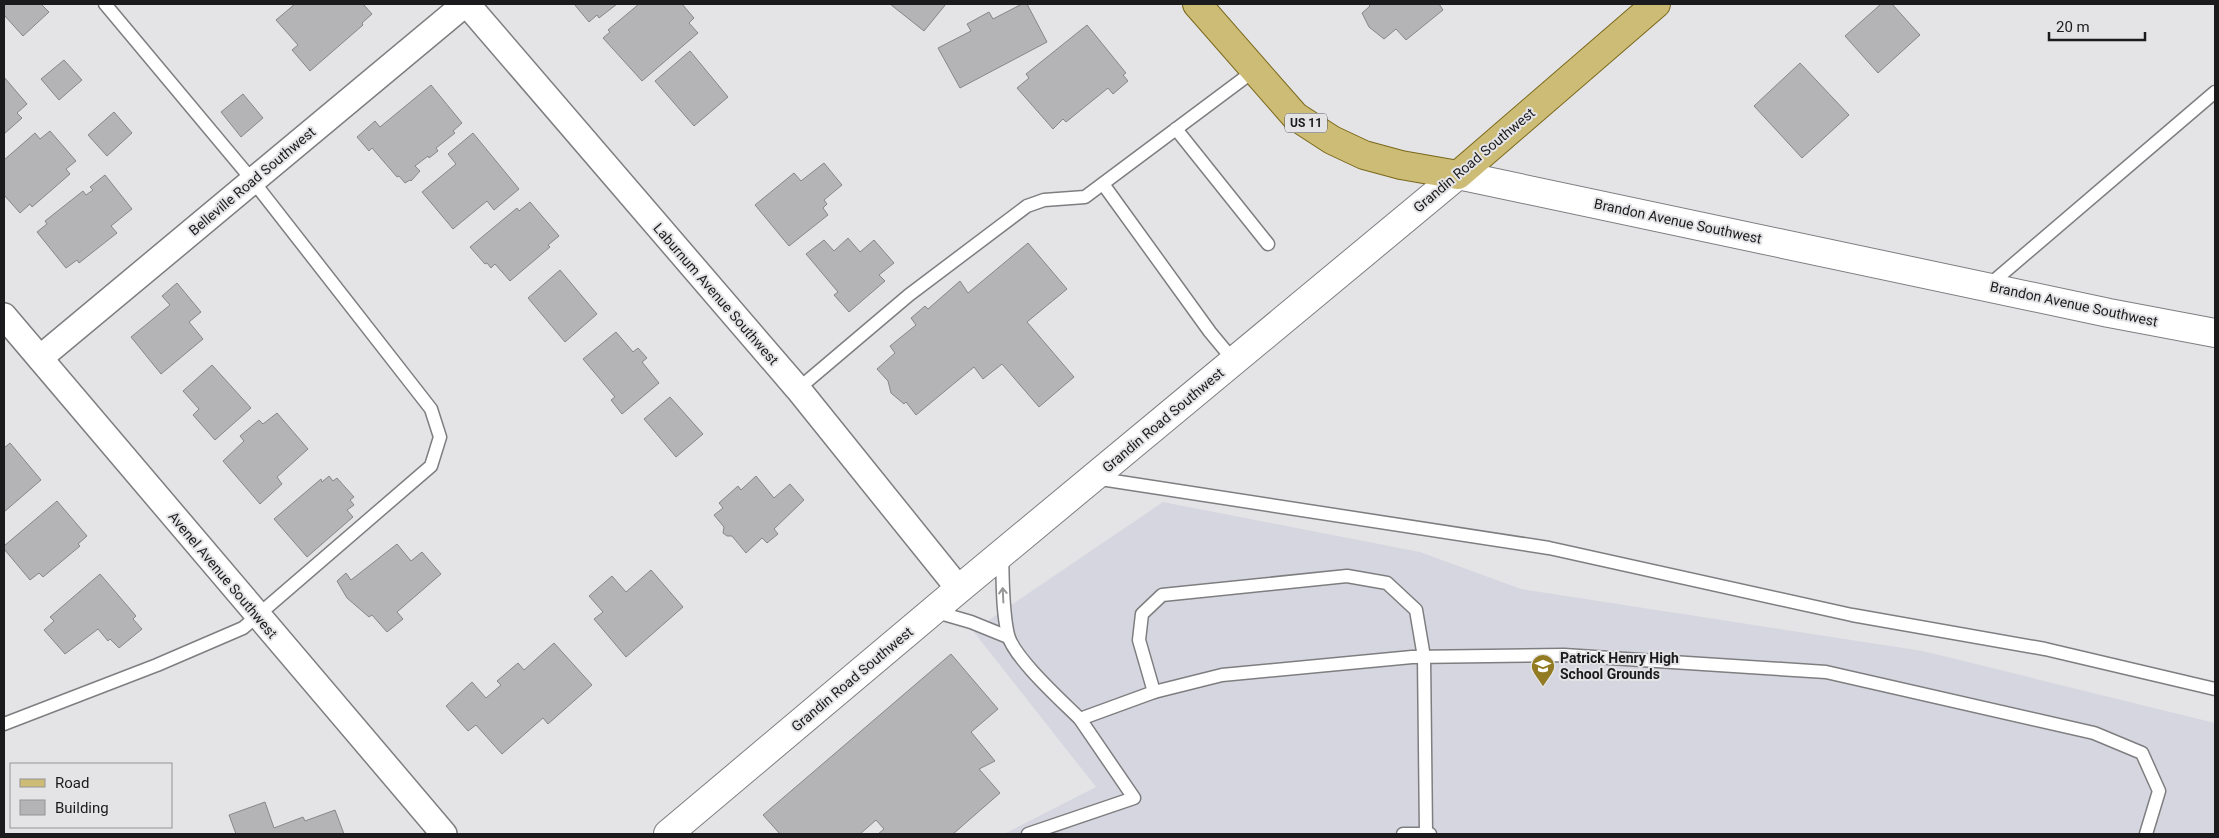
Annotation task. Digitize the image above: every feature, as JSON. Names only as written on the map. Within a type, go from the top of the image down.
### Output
[{"type":"main road","name":"Brandon Avenue Southwest","points":[[1198,4],[1295,116],[1332,140],[1364,155],[1401,165],[1458,175]]},
{"type":"main road","name":"Grandin Road Southwest","points":[[1458,175],[1656,4]]},
{"type":"street","name":"Belleville Road Southwest","points":[[40,358],[466,4]]},
{"type":"street","name":"Laburnum Avenue Southwest","points":[[466,4],[798,389],[959,589]]},
{"type":"street","name":"Brandon Avenue Southwest","points":[[1458,175],[2215,333]]},
{"type":"street","name":"Grandin Road Southwest","points":[[668,834],[1002,553],[1458,175]]},
{"type":"street","name":"Avenel Avenue Southwest","points":[[4,316],[444,834]]},
{"type":"lane","points":[[4,724],[157,665],[243,628],[431,466],[440,437],[431,409],[253,181],[105,4]]},
{"type":"lane","points":[[798,389],[909,295],[1027,206],[1044,200],[1085,196],[1104,184],[1255,70]]},
{"type":"lane","points":[[1988,286],[2215,92]]},
{"type":"lane","points":[[1176,129],[1268,244]]},
{"type":"lane","points":[[1104,184],[1210,332],[1234,360]]},
{"type":"lane","points":[[1094,478],[1549,548],[1852,615],[2045,649],[2215,688]]},
{"type":"lane","points":[[1002,553],[1003,601],[1008,637],[1028,667],[1080,719],[1134,798],[1028,834]]},
{"type":"lane","points":[[1154,692],[1139,640],[1142,614],[1162,595],[1347,576],[1387,583],[1416,610],[1424,657],[1426,834]]},
{"type":"lane","points":[[933,611],[971,622],[1008,637]]},
{"type":"lane","points":[[1080,719],[1154,692],[1222,675],[1424,657],[1564,655],[1826,672],[2094,733],[2142,753],[2159,790],[2146,834]]},
{"type":"lane","points":[[1403,834],[1430,834]]},
{"type":"shaded area","name":"Patrick Henry High School Grounds","points":[[1163,502],[1420,552],[1521,589],[1923,651],[2215,723],[2215,834],[1004,834],[1096,787],[973,631]]},
{"type":"building","points":[[4,4],[41,4],[49,12],[23,36],[4,15]]},
{"type":"building","points":[[295,4],[363,4],[372,14],[362,23],[363,25],[310,71],[292,50],[298,45],[276,20]]},
{"type":"building","points":[[574,4],[617,4],[599,18],[597,15],[589,22]]},
{"type":"building","points":[[639,4],[682,4],[694,18],[689,23],[698,33],[642,81],[603,38],[610,32],[608,30]]},
{"type":"building","points":[[890,4],[946,4],[924,31]]},
{"type":"building","points":[[1022,4],[1027,4],[1047,42],[960,88],[938,48],[971,31],[967,24],[989,12],[993,19]]},
{"type":"building","points":[[1368,4],[1439,4],[1443,10],[1406,40],[1396,29],[1384,39],[1369,27],[1362,13],[1370,6]]},
{"type":"building","points":[[1881,4],[1892,4],[1920,35],[1878,73],[1845,36]]},
{"type":"building","points":[[1087,25],[1126,73],[1123,75],[1128,81],[1113,94],[1108,88],[1066,122],[1063,119],[1053,129],[1017,88],[1029,78],[1026,74]]},
{"type":"building","points":[[690,51],[728,97],[694,126],[655,81]]},
{"type":"building","points":[[64,60],[82,80],[59,100],[41,79]]},
{"type":"building","points":[[1800,63],[1849,115],[1802,158],[1754,106]]},
{"type":"building","points":[[4,77],[27,104],[17,113],[22,118],[4,134]]},
{"type":"building","points":[[431,85],[462,123],[453,131],[455,133],[436,148],[438,151],[415,166],[420,171],[411,181],[405,183],[399,176],[397,177],[372,148],[369,151],[357,137],[375,121],[380,127]]},
{"type":"building","points":[[243,94],[263,118],[241,137],[221,112]]},
{"type":"building","points":[[114,112],[132,133],[107,156],[88,135]]},
{"type":"building","points":[[50,131],[76,161],[66,169],[70,174],[32,207],[30,204],[20,213],[4,195],[4,160],[35,133],[40,139]]},
{"type":"building","points":[[473,133],[519,189],[494,210],[487,201],[453,229],[422,192],[456,164],[448,154]]},
{"type":"building","points":[[824,163],[842,185],[824,200],[827,204],[823,208],[828,215],[789,246],[755,205],[794,173],[801,181]]},
{"type":"building","points":[[105,175],[132,209],[111,226],[117,233],[79,263],[77,260],[66,268],[37,232],[47,224],[45,221],[83,191],[86,195],[93,190],[90,187]]},
{"type":"building","points":[[530,202],[559,236],[548,245],[550,247],[510,281],[495,264],[491,268],[487,263],[485,264],[470,247],[517,208],[519,211]]},
{"type":"building","points":[[848,238],[860,252],[874,240],[894,263],[879,275],[885,281],[849,312],[834,295],[838,292],[806,254],[824,240],[834,251]]},
{"type":"building","points":[[1028,243],[1067,289],[1027,322],[1074,377],[1039,407],[1002,364],[983,379],[974,367],[916,415],[906,402],[904,404],[891,393],[888,381],[877,369],[895,353],[890,346],[916,325],[911,318],[925,306],[928,309],[960,281],[968,293]]},
{"type":"building","points":[[560,270],[597,314],[565,342],[528,298]]},
{"type":"building","points":[[177,283],[201,312],[189,322],[203,339],[161,374],[131,337],[170,305],[162,296]]},
{"type":"building","points":[[616,332],[633,352],[638,348],[647,358],[642,362],[659,383],[622,414],[611,400],[615,397],[583,359]]},
{"type":"building","points":[[212,365],[251,408],[215,440],[193,415],[199,409],[183,391]]},
{"type":"building","points":[[670,397],[703,434],[676,457],[644,419]]},
{"type":"building","points":[[277,413],[308,449],[277,477],[282,484],[260,504],[223,461],[244,441],[240,436],[259,420],[263,424]]},
{"type":"building","points":[[10,443],[41,480],[4,512],[4,448]]},
{"type":"building","points":[[329,476],[333,481],[337,478],[354,497],[350,500],[354,505],[347,510],[353,517],[307,557],[274,519],[321,479],[322,482]]},
{"type":"building","points":[[756,476],[774,498],[790,484],[804,500],[774,529],[778,534],[767,543],[762,538],[746,553],[732,536],[727,536],[723,533],[724,527],[714,515],[723,508],[719,503],[738,486],[741,490]]},
{"type":"building","points":[[57,501],[87,536],[78,544],[80,546],[43,577],[39,573],[30,580],[4,549],[4,546]]},
{"type":"building","points":[[397,544],[411,561],[422,552],[441,574],[397,612],[403,619],[387,632],[372,615],[369,617],[347,598],[337,581],[346,573],[351,580]]},
{"type":"building","points":[[651,570],[683,607],[626,657],[594,619],[603,612],[589,596],[612,576],[626,592]]},
{"type":"building","points":[[100,574],[136,616],[133,619],[142,629],[119,648],[110,639],[108,641],[98,629],[65,654],[44,630],[54,621],[50,617]]},
{"type":"building","points":[[554,643],[592,685],[548,724],[543,718],[502,754],[476,725],[468,731],[446,706],[472,682],[486,698],[501,685],[497,681],[518,663],[524,670]]},
{"type":"building","points":[[951,654],[998,709],[971,732],[995,761],[979,769],[1000,793],[953,834],[878,834],[884,829],[876,820],[860,834],[780,834],[763,815]]},
{"type":"building","points":[[265,802],[274,828],[303,817],[305,821],[335,810],[344,834],[236,834],[229,815]]},
{"type":"place","name":"Patrick Henry High School Grounds","points":[[1543,687]]}]
